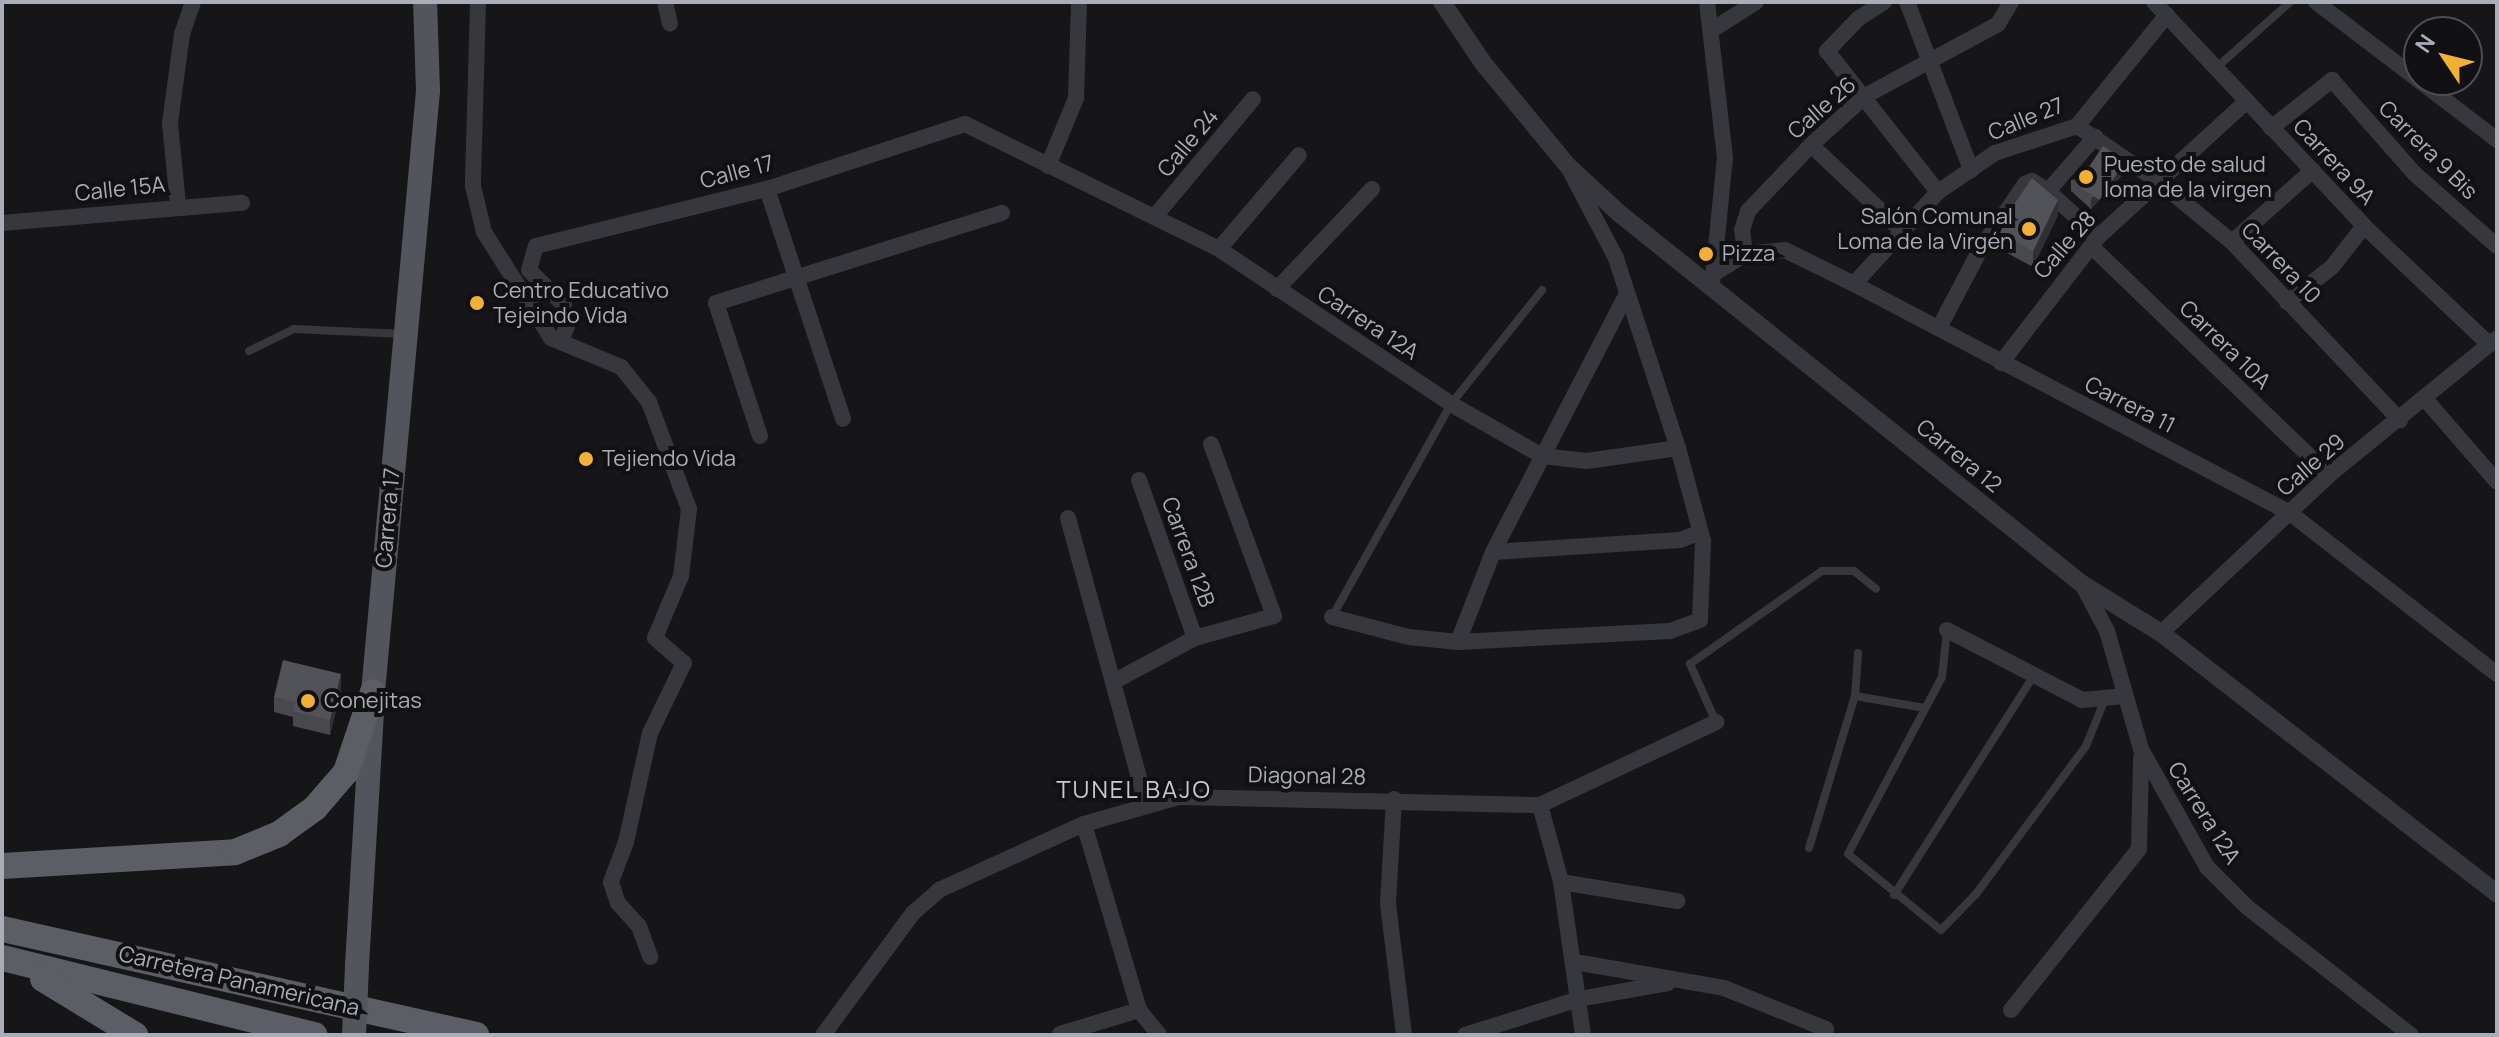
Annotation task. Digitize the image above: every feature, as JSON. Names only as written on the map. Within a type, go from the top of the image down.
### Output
[{"type":"highway","points":[[2,866],[235,852],[279,834],[315,808],[346,772],[373,692]]},
{"type":"highway","name":"Carretera Panamericana","points":[[2,929],[476,1035]]},
{"type":"highway","points":[[2,958],[81,999],[135,1035]]},
{"type":"highway","points":[[2,958],[315,1035]]},
{"type":"main road","name":"Carrera 17","points":[[354,1035],[373,692],[428,91],[425,2]]},
{"type":"street","points":[[178,205],[170,123],[182,34],[193,2]]},
{"type":"street","points":[[478,2],[473,186],[480,222],[505,271],[551,338],[621,367],[649,402],[689,509],[681,576],[655,638],[684,663],[650,733],[626,842],[611,882],[618,903],[639,926],[650,957]]},
{"type":"street","points":[[665,2],[670,23]]},
{"type":"street","points":[[1048,166],[1076,98],[1079,2]]},
{"type":"street","name":"Carrera 12","points":[[1442,2],[1483,63],[1567,165],[2082,584],[2161,633],[2497,894]]},
{"type":"street","points":[[1707,2],[1725,157],[1713,281]]},
{"type":"street","points":[[1712,30],[1756,2]]},
{"type":"street","points":[[1884,2],[1858,19],[1827,51],[1938,192]]},
{"type":"street","points":[[1907,2],[1927,63],[1971,170]]},
{"type":"street","name":"Calle 26","points":[[1745,254],[1742,230],[1748,211],[1811,145],[1865,96],[1998,24],[2011,2]]},
{"type":"street","name":"Carrera 9A","points":[[2154,2],[2364,226],[2494,342]]},
{"type":"street","points":[[2316,2],[2497,140]]},
{"type":"street","name":"Calle 27","points":[[1854,284],[1900,229],[1938,192],[1995,153],[2077,126],[2167,15]]},
{"type":"street","name":"Carrera 9 Bis","points":[[2271,128],[2332,80],[2415,174],[2497,246]]},
{"type":"street","name":"Calle 24","points":[[1156,215],[1253,99]]},
{"type":"street","name":"Calle 28","points":[[2001,363],[2095,241],[2246,102]]},
{"type":"street","name":"Calle 17","points":[[561,341],[567,326],[564,305],[529,270],[536,246],[767,189],[965,124],[1048,166]]},
{"type":"street","name":"Carrera 10","points":[[2077,126],[2158,181],[2232,242],[2400,420]]},
{"type":"street","points":[[1939,328],[1981,248],[2025,184],[2032,181],[2048,191],[2095,137]]},
{"type":"street","points":[[1811,145],[1900,229]]},
{"type":"street","points":[[1219,249],[1299,155]]},
{"type":"street","points":[[1332,617],[1409,637],[1458,642],[1670,631],[1700,620],[1701,532],[1678,448],[1616,258],[1567,165]]},
{"type":"street","name":"Carrera 12A","points":[[1048,166],[1156,215],[1219,249],[1451,404],[1542,456],[1587,461],[1678,448]]},
{"type":"street","points":[[2232,242],[2313,170]]},
{"type":"street","points":[[767,189],[843,419]]},
{"type":"street","points":[[1277,289],[1372,189]]},
{"type":"street","name":"Carrera 10A","points":[[2048,191],[2329,475]]},
{"type":"street","name":"Calle 15A","points":[[2,223],[178,205],[242,203]]},
{"type":"street","points":[[760,436],[716,303],[1002,213]]},
{"type":"street","points":[[2287,302],[2332,267],[2364,226]]},
{"type":"street","name":"Carrera 11","points":[[1713,281],[1745,254],[1785,250],[1854,284],[2290,513],[2497,674]]},
{"type":"street","points":[[1458,642],[1493,552],[1627,294]]},
{"type":"street","name":"Calle 29","points":[[2161,633],[2329,475],[2426,400],[2494,342]]},
{"type":"street","points":[[2426,400],[2497,482]]},
{"type":"street","points":[[1113,682],[1195,638],[1274,616],[1211,444]]},
{"type":"street","name":"Carrera 12B","points":[[1139,480],[1195,638]]},
{"type":"street","points":[[1068,518],[1146,804]]},
{"type":"street","points":[[1493,552],[1680,540],[1701,532]]},
{"type":"street","name":"Carrera 12A","points":[[2082,584],[2107,631],[2141,749],[2207,867],[2247,907],[2411,1035]]},
{"type":"street","points":[[1947,630],[2032,678],[2082,700],[2125,696]]},
{"type":"street","name":"Diagonal 28","points":[[823,1035],[904,924],[939,890],[1084,824],[1179,797],[1394,799],[1540,805],[1716,722]]},
{"type":"street","points":[[2011,1010],[2139,849],[2144,808],[2141,749]]},
{"type":"street","points":[[1394,799],[1388,904],[1404,1035]]},
{"type":"street","points":[[1540,805],[1561,882],[1575,962],[1583,1035]]},
{"type":"street","points":[[1084,824],[1139,1010],[1159,1035]]},
{"type":"street","points":[[1561,882],[1677,901]]},
{"type":"street","points":[[1575,962],[1724,988],[1826,1029]]},
{"type":"street","points":[[1465,1035],[1579,999],[1681,980]]},
{"type":"street","points":[[1060,1034],[1139,1010]]},
{"type":"lane","points":[[2216,68],[2290,2]]},
{"type":"lane","points":[[1332,617],[1451,404],[1542,290]]},
{"type":"lane","points":[[249,351],[294,329],[404,334]]},
{"type":"lane","points":[[1716,722],[1690,664],[1822,571],[1854,571],[1876,589]]},
{"type":"lane","points":[[1947,630],[1942,677],[1848,854],[1894,895],[1941,930],[1976,894],[2086,746],[2106,698]]},
{"type":"lane","points":[[1809,848],[1855,696],[1858,653]]},
{"type":"lane","points":[[1894,895],[2032,678]]},
{"type":"lane","points":[[1855,696],[1925,708]]},
{"type":"building","name":"Puesto de salud loma de la virgen","points":[[2103,146],[2125,161],[2099,200],[2077,185]]},
{"type":"building","name":"Salón Comunal Loma de la Virgén","points":[[2032,178],[2058,200],[2033,251],[1996,231]]},
{"type":"building","name":"Conejitas","points":[[283,660],[341,674],[330,720],[293,711],[296,702],[274,697]]},
{"type":"place","name":"Puesto de salud loma de la virgen","points":[[2086,177]]},
{"type":"place","name":"Salón Comunal Loma de la Virgén","points":[[2029,229]]},
{"type":"place","name":"Pizza","points":[[1706,254]]},
{"type":"place","name":"Centro Educativo Tejeindo Vida","points":[[477,303]]},
{"type":"place","name":"Tejiendo Vida","points":[[586,459]]},
{"type":"place","name":"Conejitas","points":[[308,701]]},
{"type":"district","name":"TUNEL BAJO","points":[[1134,789]]}]
